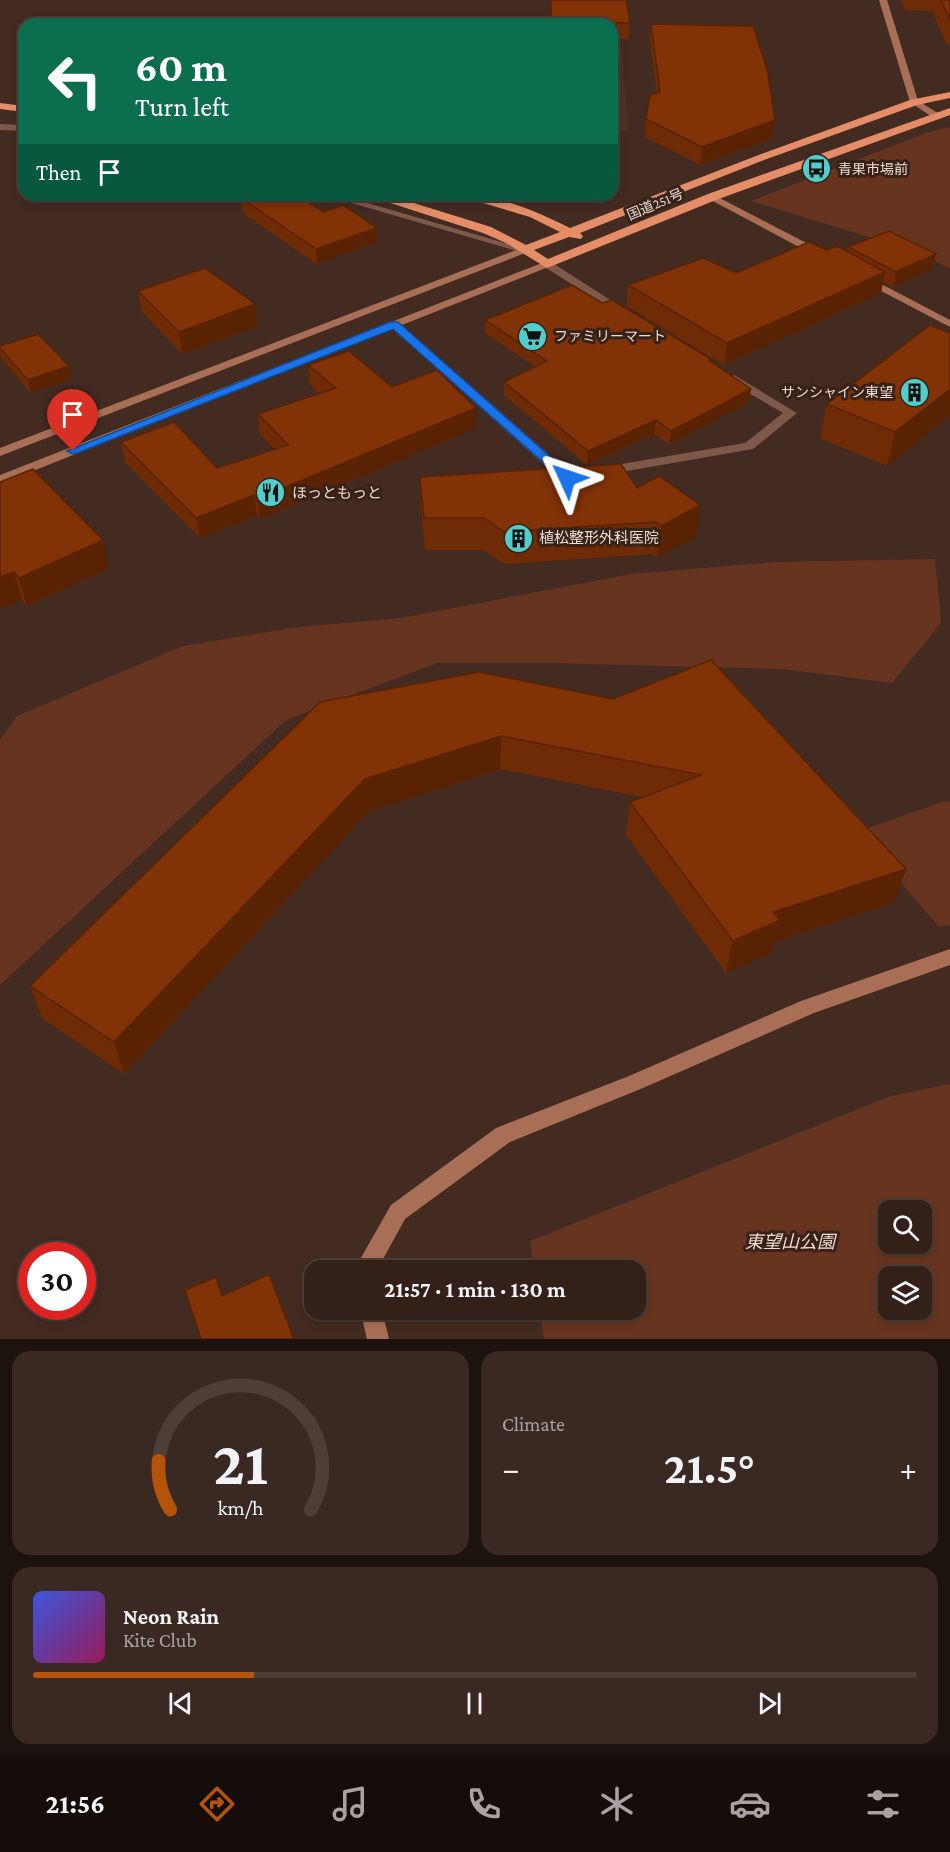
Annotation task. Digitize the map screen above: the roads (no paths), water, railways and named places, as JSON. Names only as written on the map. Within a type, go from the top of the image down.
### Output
[{"type":"highway","name":"国道251号","points":[[524,250],[749,162],[914,102],[950,94]]},
{"type":"highway","points":[[0,97],[18,99]]},
{"type":"highway","points":[[0,106],[18,108]]},
{"type":"highway","name":"国道251号","points":[[547,264],[711,197],[950,111]]},
{"type":"highway","points":[[395,201],[487,230],[510,240],[547,264]]},
{"type":"highway","points":[[488,201],[534,214],[571,231],[592,246]]},
{"type":"street","points":[[883,0],[914,102],[935,115]]},
{"type":"street","points":[[0,127],[18,128]]},
{"type":"street","points":[[711,197],[825,257]]},
{"type":"street","points":[[350,201],[524,250]]},
{"type":"street","points":[[0,452],[524,250]]},
{"type":"street","points":[[0,480],[547,264],[636,320]]},
{"type":"street","points":[[856,273],[950,324]]},
{"type":"street","points":[[394,324],[567,478],[749,446],[791,413],[719,370]]},
{"type":"street","points":[[371,1260],[398,1212],[503,1136],[636,1082],[808,1007],[950,957]]},
{"type":"street","points":[[373,1320],[378,1339]]},
{"type":"place","name":"青果市場前","points":[[817,169]]},
{"type":"place","name":"ファミリーマート","points":[[533,336]]},
{"type":"place","name":"サンシャイン東望","points":[[914,392]]},
{"type":"place","name":"ほっともっと","points":[[271,493]]},
{"type":"place","name":"植松整形外科医院","points":[[518,538]]},
{"type":"park label","name":"東望山公園","points":[[790,1242]]}]
